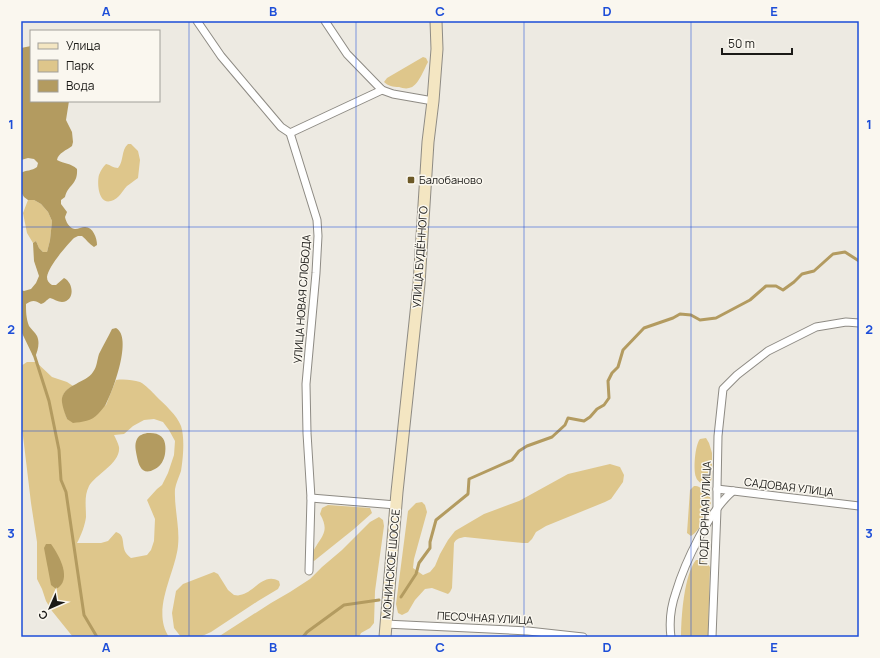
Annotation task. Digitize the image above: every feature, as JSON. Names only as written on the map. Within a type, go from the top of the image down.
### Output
[{"type":"main road","name":"УЛИЦА БУДЁННОГО","points":[[397,492],[419,284],[428,142],[437,49],[436,21]]},
{"type":"main road","name":"МОНИНСКОЕ ШОССЕ","points":[[385,637],[397,492]]},
{"type":"street","points":[[197,21],[221,56],[280,127],[290,133],[382,90]]},
{"type":"street","points":[[325,21],[347,54],[382,90],[393,94],[433,101]]},
{"type":"street","name":"УЛИЦА НОВАЯ СЛОБОДА","points":[[290,133],[317,220],[318,236],[306,384],[310,498],[310,571]]},
{"type":"street","name":"ПОДГОРНАЯ УЛИЦА","points":[[712,637],[718,436],[724,389],[737,374],[768,351],[816,327],[846,322],[859,323]]},
{"type":"street","name":"САДОВАЯ УЛИЦА","points":[[717,489],[859,506]]},
{"type":"street","points":[[671,637],[670,615],[676,592],[688,561],[702,531],[717,509],[733,491]]},
{"type":"street","points":[[310,498],[396,505]]},
{"type":"street","name":"ПЕСОЧНАЯ УЛИЦА","points":[[385,624],[528,631],[583,637]]},
{"type":"green space","points":[[423,57],[426,58],[428,62],[418,81],[412,87],[405,88],[393,86],[384,82],[387,78]]},
{"type":"green space","points":[[128,144],[131,144],[138,151],[140,160],[138,178],[127,186],[116,199],[111,201],[103,200],[99,192],[99,175],[106,164],[118,168],[124,149]]},
{"type":"green space","points":[[28,200],[34,200],[41,204],[48,212],[52,221],[47,252],[43,252],[39,248],[36,241],[33,243],[27,233],[23,213]]},
{"type":"green space","points":[[27,362],[36,362],[52,377],[67,382],[73,386],[65,392],[62,400],[67,419],[106,405],[116,380],[131,380],[140,382],[149,389],[177,418],[181,426],[183,436],[181,471],[175,489],[178,546],[163,604],[162,615],[164,626],[169,637],[73,637],[52,611],[46,601],[37,579],[37,542],[21,419],[21,366]],"holes":[[[154,419],[163,422],[175,441],[174,455],[162,485],[147,500],[155,519],[154,541],[151,550],[147,555],[131,558],[125,550],[121,535],[116,532],[108,541],[101,543],[77,543],[83,530],[86,517],[87,490],[92,482],[112,463],[119,453],[118,442],[114,435],[124,434],[133,426],[144,420]]]},
{"type":"green space","points":[[706,438],[712,453],[712,478],[709,484],[705,486],[699,482],[695,474],[695,463],[698,442],[700,439]]},
{"type":"green space","points":[[610,464],[620,467],[624,475],[623,482],[611,499],[546,526],[536,532],[528,543],[465,537],[457,539],[454,543],[452,588],[450,592],[448,594],[432,588],[425,589],[415,600],[408,612],[402,615],[398,613],[396,604],[408,511],[416,503],[422,502],[425,505],[427,512],[414,559],[413,568],[423,575],[430,572],[435,566],[448,540],[455,531],[484,514],[519,501],[568,474]]},
{"type":"green space","points":[[694,486],[699,487],[709,495],[711,503],[709,512],[697,531],[691,536],[687,533],[690,490]]},
{"type":"green space","points":[[328,505],[370,508],[372,513],[314,561],[311,559],[313,552],[324,533],[325,528],[324,521],[320,514],[322,508]]},
{"type":"green space","points":[[379,517],[383,520],[384,526],[375,591],[374,623],[370,628],[361,633],[359,637],[218,637],[310,579],[370,522]]},
{"type":"green space","points":[[696,560],[701,560],[710,567],[708,637],[681,637],[686,586],[692,567]]},
{"type":"green space","points":[[214,572],[218,574],[228,590],[234,595],[250,591],[268,579],[279,581],[280,585],[278,589],[211,632],[200,637],[181,637],[174,628],[172,613],[176,591],[183,584]]},
{"type":"water","points":[[30,46],[30,102],[69,102],[66,120],[72,132],[73,142],[72,146],[61,154],[57,160],[77,169],[77,174],[65,197],[61,200],[61,204],[67,212],[65,219],[68,224],[76,229],[88,227],[95,236],[97,245],[94,247],[82,236],[74,238],[58,257],[48,273],[47,280],[52,285],[56,285],[64,278],[67,280],[70,284],[72,292],[69,299],[59,302],[50,298],[41,304],[34,301],[26,304],[26,315],[29,326],[38,338],[38,349],[35,357],[33,356],[21,331],[21,290],[24,291],[31,289],[36,283],[39,276],[34,261],[33,243],[36,241],[39,248],[43,252],[47,252],[52,221],[48,212],[41,204],[34,200],[28,200],[21,192],[21,173],[37,167],[38,163],[34,159],[28,158],[21,160],[21,48]]},
{"type":"water","points":[[116,328],[121,333],[123,342],[122,353],[117,377],[106,404],[93,418],[87,421],[73,423],[67,419],[64,411],[62,398],[64,393],[90,376],[112,329]]},
{"type":"water","points":[[147,433],[161,436],[165,443],[165,454],[161,465],[151,471],[145,471],[140,467],[135,446],[137,439],[143,434]]},
{"type":"water","points":[[46,544],[51,544],[58,554],[63,567],[64,580],[56,589],[51,585],[44,548]]},
{"type":"waterway","points":[[401,597],[416,574],[419,563],[430,548],[430,542],[436,520],[468,494],[469,479],[512,460],[519,451],[527,446],[552,437],[565,425],[568,418],[584,421],[597,409],[604,405],[609,398],[608,381],[612,373],[618,367],[623,350],[644,328],[680,314],[691,315],[700,320],[716,318],[750,300],[766,286],[776,286],[783,290],[802,274],[814,271],[833,254],[845,252],[859,261]]},
{"type":"waterway","points":[[34,354],[49,401],[59,450],[61,480],[66,492],[84,615],[97,637]]},
{"type":"waterway","points":[[303,637],[307,632],[344,605],[379,600]]},
{"type":"place","name":"Балобаново","points":[[411,180]]}]
